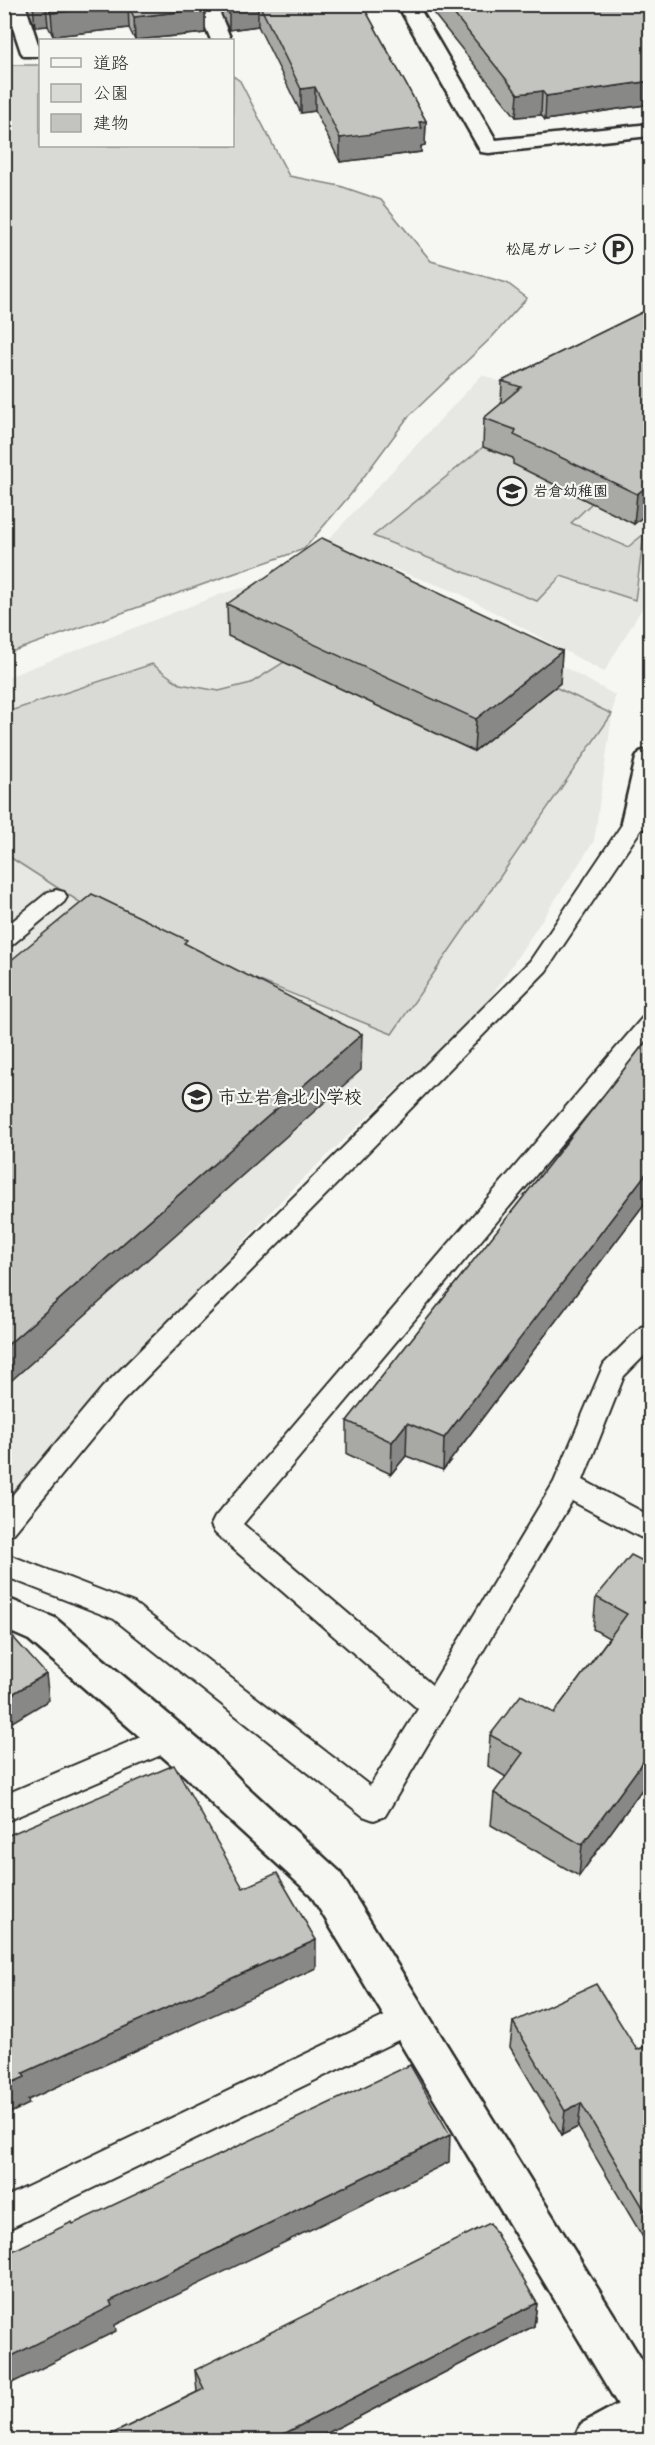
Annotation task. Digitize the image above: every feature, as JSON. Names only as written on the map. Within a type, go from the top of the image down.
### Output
[{"type":"street","points":[[15,4],[28,52]]},
{"type":"street","points":[[206,4],[221,39]]},
{"type":"street","points":[[407,4],[489,147],[651,130]]},
{"type":"street","points":[[635,822],[651,758]]},
{"type":"street","points":[[4,1612],[42,1629],[169,1738],[325,1883],[649,2411],[597,2440]]},
{"type":"lane","points":[[4,1525],[112,1395],[538,966],[635,822]]},
{"type":"lane","points":[[4,940],[56,897]]},
{"type":"lane","points":[[435,1706],[225,1525],[651,1024]]},
{"type":"lane","points":[[4,1564],[124,1611],[374,1807],[567,1485],[613,1371],[651,1334]]},
{"type":"lane","points":[[567,1485],[651,1529]]},
{"type":"lane","points":[[4,1809],[169,1738]]},
{"type":"lane","points":[[4,2215],[410,2019]]},
{"type":"shaded area","name":"岩倉幼稚園","points":[[482,375],[650,437],[650,595],[604,672],[457,592],[324,544]]},
{"type":"shaded area","name":"市立岩倉北小学校","points":[[338,562],[463,612],[615,695],[594,841],[487,1003],[291,1190],[5,1502],[5,678],[224,593]]},
{"type":"green space","points":[[5,65],[39,65],[39,147],[234,147],[234,77],[240,81],[289,176],[340,186],[381,200],[431,261],[507,283],[527,298],[492,337],[408,417],[351,494],[304,549],[5,654]]},
{"type":"green space","points":[[483,447],[584,484],[573,494],[592,503],[571,523],[628,547],[644,534],[635,600],[561,576],[537,601],[373,536]]},
{"type":"green space","points":[[284,662],[474,751],[555,687],[612,714],[392,1034],[106,919],[5,854],[4,713],[152,664],[180,684],[219,691],[251,683]]},
{"type":"building","points":[[47,4],[203,4],[205,9],[134,17],[128,5],[51,13]]},
{"type":"building","points":[[228,4],[247,4],[229,7]]},
{"type":"building","points":[[259,4],[362,4],[426,121],[419,122],[422,128],[340,138],[315,87],[301,89]]},
{"type":"building","points":[[446,4],[651,4],[651,81],[546,96],[542,91],[518,94]]},
{"type":"building","points":[[651,308],[651,483],[637,494],[514,435],[516,430],[484,418],[521,387],[502,381]]},
{"type":"building","points":[[322,538],[562,651],[476,719],[227,604]]},
{"type":"building","points":[[92,894],[187,940],[184,943],[362,1034],[4,1348],[4,966]]},
{"type":"building","points":[[651,1035],[651,1167],[444,1438],[407,1423],[392,1442],[347,1421]]},
{"type":"building","points":[[631,1555],[651,1565],[651,1751],[582,1845],[494,1793],[523,1753],[490,1735],[521,1695],[554,1713],[627,1614],[596,1597]]},
{"type":"building","points":[[4,1627],[46,1674],[4,1699]]},
{"type":"building","points":[[174,1765],[243,1888],[277,1873],[316,1940],[23,2073],[25,2077],[4,2086],[4,1837]]},
{"type":"building","points":[[596,1984],[637,2050],[651,2044],[651,2221],[581,2103],[565,2111],[513,2022]]},
{"type":"building","points":[[410,2065],[450,2135],[110,2301],[112,2306],[4,2360],[4,2255]]},
{"type":"building","points":[[490,2223],[537,2303],[272,2440],[100,2440],[204,2389],[195,2370]]},
{"type":"place","name":"松尾ガレージ","points":[[618,249]]},
{"type":"place","name":"岩倉幼稚園","points":[[512,491]]},
{"type":"place","name":"市立岩倉北小学校","points":[[197,1097]]}]
